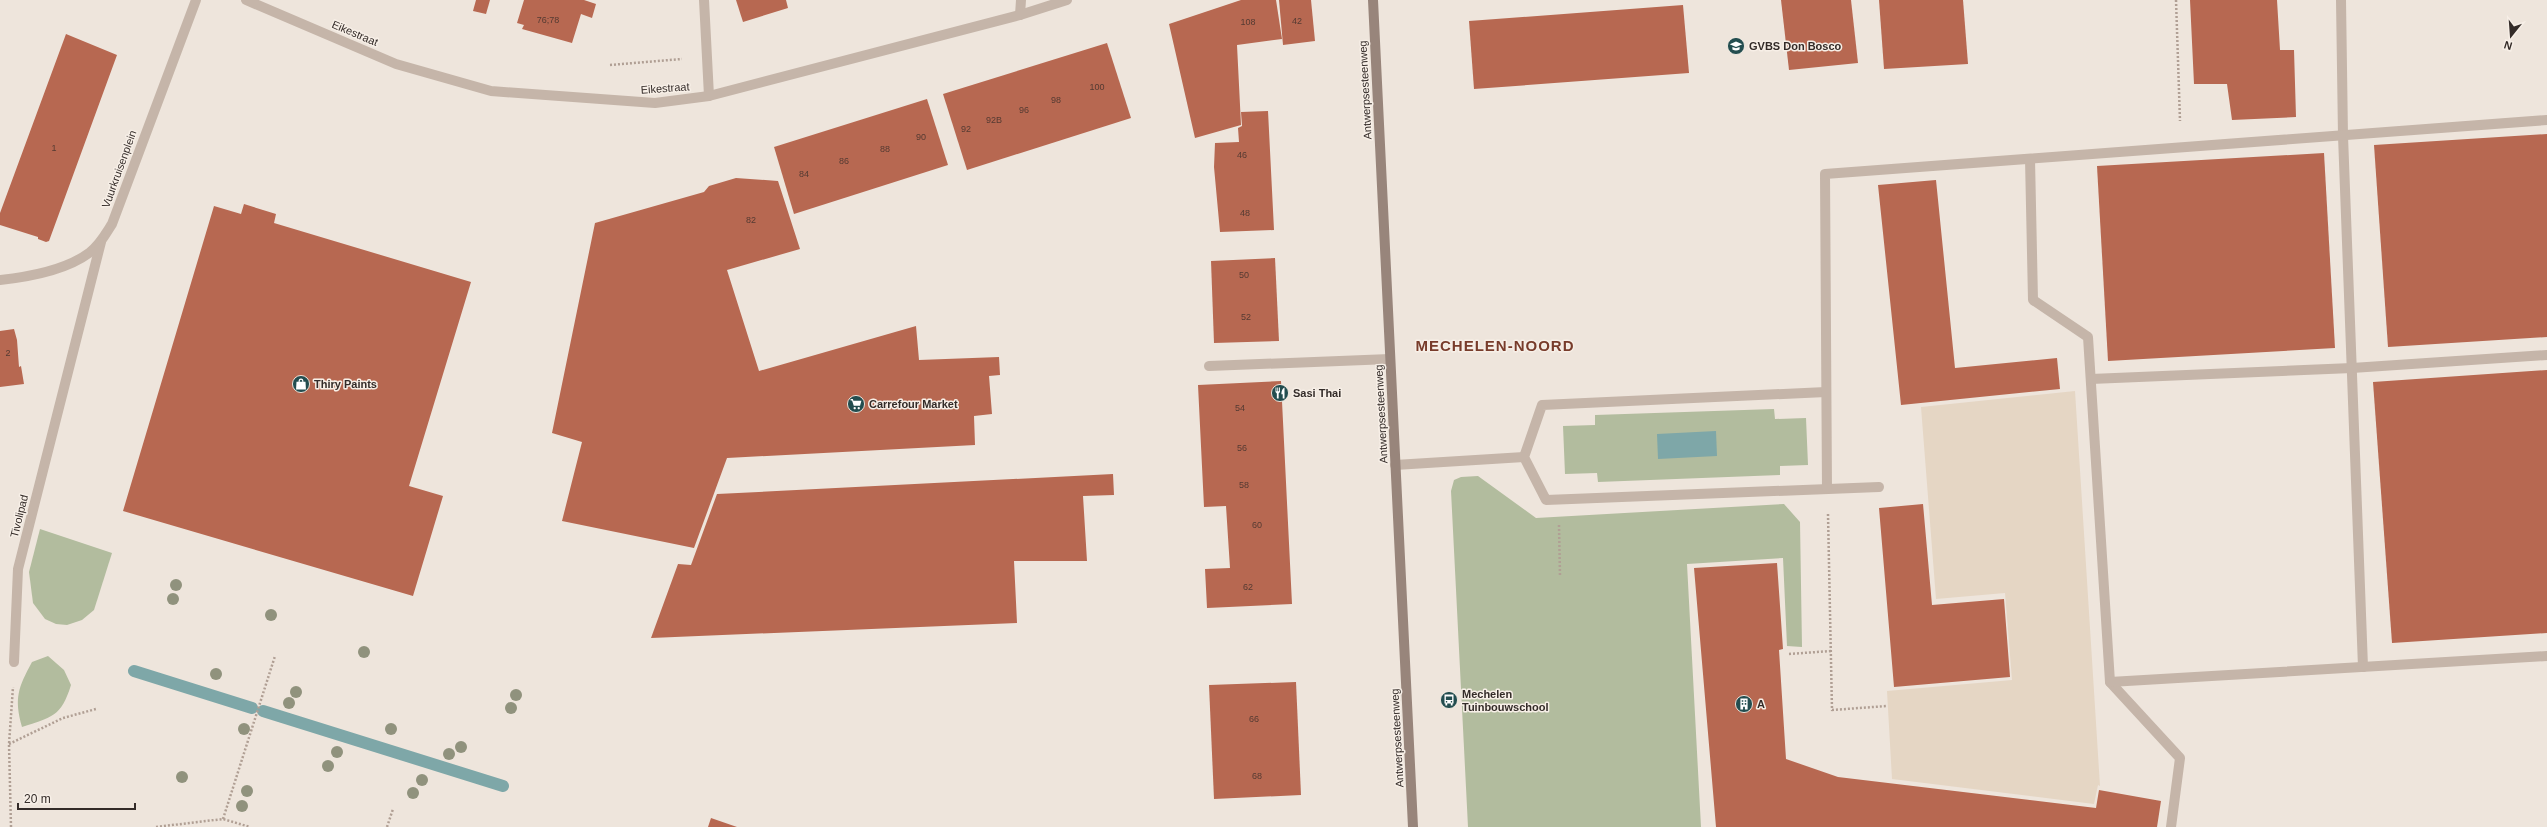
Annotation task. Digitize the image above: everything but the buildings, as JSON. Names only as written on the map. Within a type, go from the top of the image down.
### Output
[{"type":"main road","name":"Antwerpsesteenweg","points":[[1373,0],[1413,827]]},
{"type":"street","name":"Vuurkruisenplein","points":[[0,280],[72,263],[89,253],[102,242],[112,224],[196,0]]},
{"type":"street","name":"Eikestraat","points":[[246,0],[396,64],[491,91],[655,103],[709,96],[1020,15],[1067,0]]},
{"type":"street","points":[[704,0],[709,96]]},
{"type":"street","points":[[1020,15],[1021,0]]},
{"type":"street","points":[[2341,0],[2343,136],[2363,667]]},
{"type":"street","points":[[1827,489],[1825,174],[2547,120]]},
{"type":"street","points":[[2030,159],[2033,300],[2088,338],[2110,682],[2180,758],[2171,827]]},
{"type":"street","name":"Tivolipad","points":[[14,662],[18,569],[102,242]]},
{"type":"street","points":[[2091,379],[2352,368],[2547,355]]},
{"type":"street","points":[[1209,366],[1390,359]]},
{"type":"street","points":[[1826,392],[1542,405],[1524,456],[1546,500],[1879,487]]},
{"type":"street","points":[[1395,465],[1524,456]]},
{"type":"street","points":[[2110,682],[2547,656]]},
{"type":"path","points":[[2176,0],[2181,148]]},
{"type":"path","points":[[610,65],[706,57]]},
{"type":"path","points":[[1827,489],[1832,710],[1887,706]]},
{"type":"path","points":[[1559,499],[1560,576]]},
{"type":"path","points":[[1788,654],[1831,651]]},
{"type":"path","points":[[223,819],[275,656]]},
{"type":"path","points":[[11,827],[9,744],[14,662]]},
{"type":"path","points":[[9,744],[63,718],[96,709]]},
{"type":"path","points":[[387,827],[393,809]]},
{"type":"path","points":[[156,827],[223,819],[250,827]]},
{"type":"green space","points":[[1774,409],[1775,419],[1806,418],[1808,465],[1780,466],[1780,475],[1598,482],[1597,473],[1565,474],[1563,426],[1595,425],[1595,415]]},
{"type":"green space","points":[[1478,476],[1536,518],[1784,504],[1800,522],[1802,647],[1787,646],[1783,558],[1687,564],[1701,827],[1468,827],[1451,491],[1454,480],[1461,477]]},
{"type":"green space","points":[[40,529],[112,553],[94,610],[82,620],[67,625],[56,624],[45,619],[33,603],[29,572]]},
{"type":"green space","points":[[48,656],[64,670],[71,685],[67,696],[59,710],[54,714],[41,721],[22,727],[18,701],[23,679],[32,662]]},
{"type":"shaded area","points":[[2075,391],[2100,786],[2098,785],[2094,804],[1892,779],[1887,691],[2012,680],[2005,593],[1936,599],[1921,407]]},
{"type":"water","points":[[1716,431],[1717,456],[1658,459],[1657,434]]},
{"type":"waterway","points":[[134,671],[252,708]]},
{"type":"waterway","points":[[263,711],[503,786]]},
{"type":"place","name":"GVBS Don Bosco","points":[[1736,46]]},
{"type":"place","name":"Thiry Paints","points":[[301,384]]},
{"type":"place","name":"Sasi Thai","points":[[1280,393]]},
{"type":"place","name":"Carrefour Market","points":[[856,404]]},
{"type":"place","name":"Mechelen Tuinbouwschool","points":[[1449,700]]},
{"type":"place","name":"A","points":[[1744,704]]},
{"type":"district","name":"MECHELEN-NOORD","points":[[1495,346]]}]
